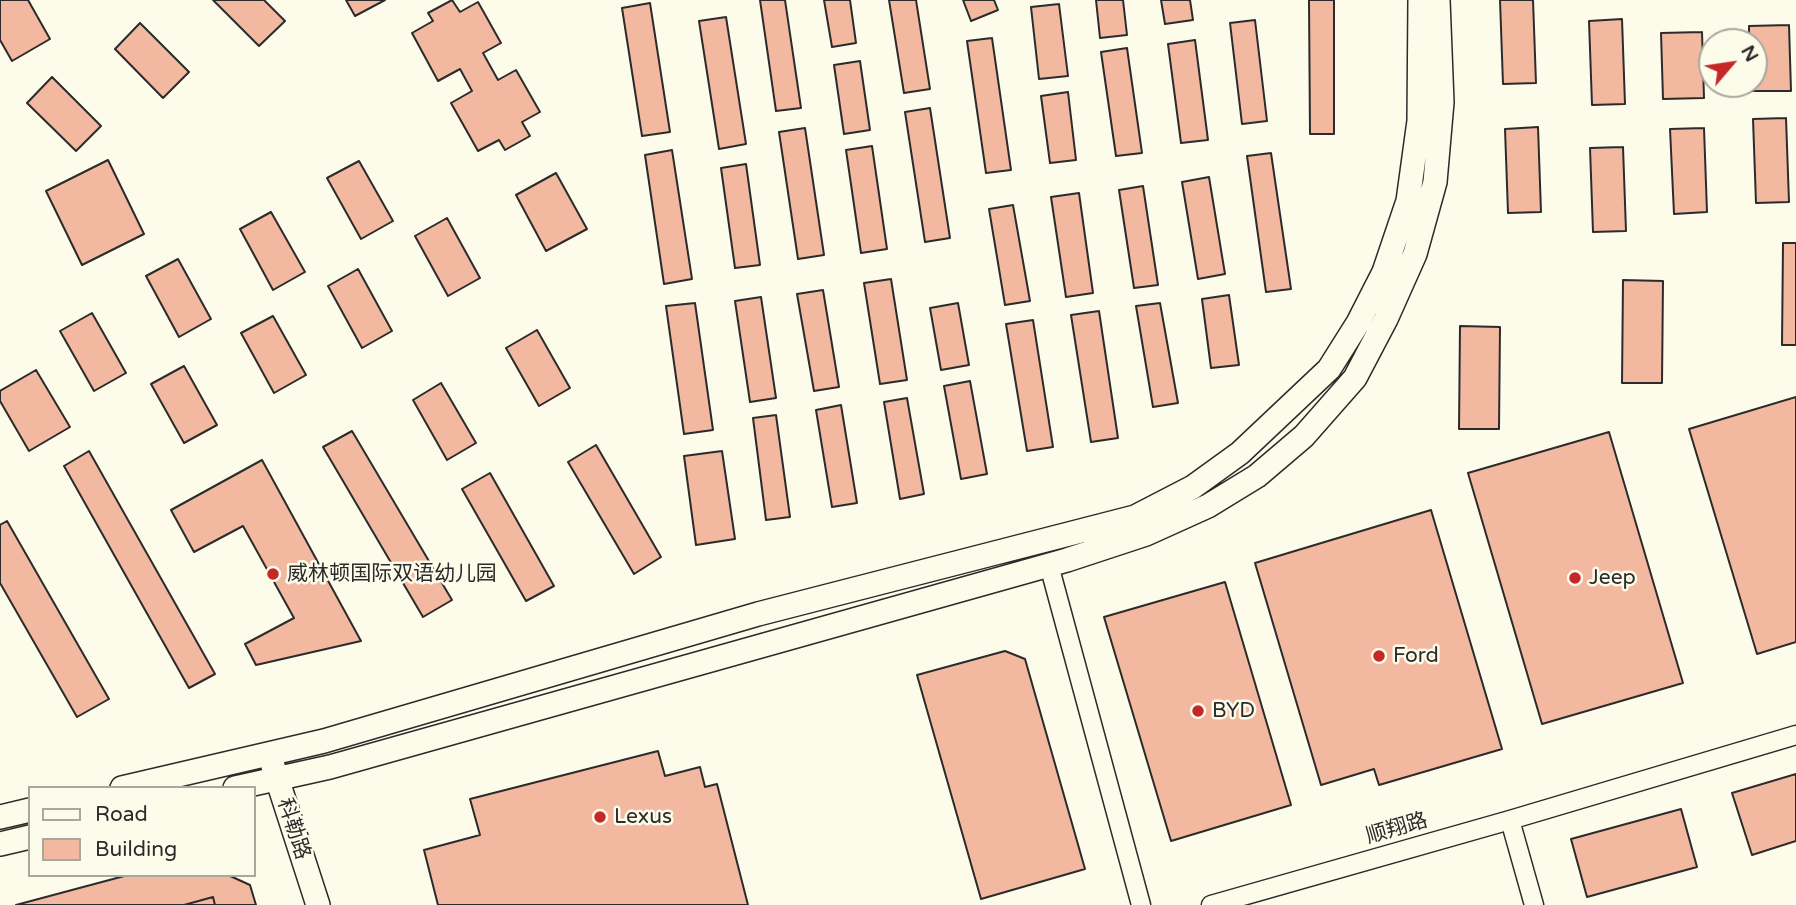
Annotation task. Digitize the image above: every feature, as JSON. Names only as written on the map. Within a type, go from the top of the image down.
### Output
[{"type":"street","points":[[130,786],[324,741],[758,614],[1135,517],[1192,487],[1240,453],[1329,369],[1358,323],[1384,272],[1408,201],[1419,121],[1420,0]]},
{"type":"street","points":[[243,786],[330,767],[1049,565],[1146,534],[1208,506],[1257,476],[1304,436],[1355,378],[1386,319],[1415,254],[1435,182],[1442,102],[1438,0]]},
{"type":"street","points":[[1049,565],[1141,905]]},
{"type":"street","name":"顺翔路","points":[[1211,905],[1796,735]]},
{"type":"street","name":"科勒路","points":[[268,753],[318,905]]},
{"type":"street","points":[[0,817],[28,810]]},
{"type":"street","points":[[1510,820],[1534,905]]},
{"type":"street","points":[[0,844],[28,837]]},
{"type":"building","points":[[0,0],[28,0],[50,39],[12,61],[0,40]]},
{"type":"building","points":[[213,0],[264,0],[285,21],[259,46]]},
{"type":"building","points":[[346,0],[385,0],[355,16]]},
{"type":"building","points":[[452,0],[460,12],[478,2],[501,43],[483,53],[498,80],[516,70],[540,112],[522,122],[530,136],[505,150],[499,140],[478,151],[451,103],[472,91],[460,69],[438,81],[412,33],[433,21],[428,13]]},
{"type":"building","points":[[760,0],[785,0],[801,108],[776,111]]},
{"type":"building","points":[[824,0],[850,0],[856,43],[832,47]]},
{"type":"building","points":[[889,0],[916,0],[930,89],[904,93]]},
{"type":"building","points":[[963,0],[994,0],[998,10],[971,21]]},
{"type":"building","points":[[1096,0],[1123,0],[1127,35],[1100,38]]},
{"type":"building","points":[[1161,0],[1190,0],[1193,20],[1165,24]]},
{"type":"building","points":[[1309,0],[1334,0],[1334,134],[1310,134]]},
{"type":"building","points":[[1500,0],[1533,0],[1536,83],[1503,84]]},
{"type":"building","points":[[650,3],[670,132],[642,136],[622,8]]},
{"type":"building","points":[[1059,4],[1068,76],[1039,79],[1031,7]]},
{"type":"building","points":[[726,17],[746,144],[719,149],[699,21]]},
{"type":"building","points":[[1622,19],[1625,104],[1592,105],[1589,21]]},
{"type":"building","points":[[1255,20],[1267,121],[1242,124],[1230,23]]},
{"type":"building","points":[[140,23],[189,72],[163,98],[115,49]]},
{"type":"building","points":[[1789,25],[1791,91],[1768,91],[1768,28],[1749,26]]},
{"type":"building","points":[[1698,32],[1698,98],[1704,98],[1663,99],[1661,33]]},
{"type":"building","points":[[992,38],[1011,170],[986,173],[967,41]]},
{"type":"building","points":[[1195,40],[1208,140],[1181,143],[1168,44]]},
{"type":"building","points":[[1127,48],[1142,153],[1116,156],[1101,52]]},
{"type":"building","points":[[860,61],[870,130],[844,134],[834,65]]},
{"type":"building","points":[[52,77],[101,126],[76,151],[27,103]]},
{"type":"building","points":[[1068,92],[1076,160],[1050,163],[1041,96]]},
{"type":"building","points":[[930,108],[950,238],[925,242],[905,112]]},
{"type":"building","points":[[1786,118],[1789,202],[1756,203],[1753,119]]},
{"type":"building","points":[[1538,127],[1541,212],[1508,213],[1505,129]]},
{"type":"building","points":[[805,128],[824,255],[798,259],[779,132]]},
{"type":"building","points":[[1704,128],[1707,212],[1674,214],[1670,129]]},
{"type":"building","points":[[872,146],[887,249],[861,253],[846,150]]},
{"type":"building","points":[[1623,147],[1626,231],[1593,232],[1590,148]]},
{"type":"building","points":[[672,150],[692,279],[664,284],[645,155]]},
{"type":"building","points":[[1271,153],[1291,289],[1266,292],[1247,156]]},
{"type":"building","points":[[108,160],[144,234],[82,265],[46,191]]},
{"type":"building","points":[[359,161],[393,221],[361,239],[327,178]]},
{"type":"building","points":[[746,164],[760,265],[735,268],[721,168]]},
{"type":"building","points":[[556,173],[587,229],[546,251],[516,195]]},
{"type":"building","points":[[1209,177],[1225,274],[1198,279],[1182,182]]},
{"type":"building","points":[[1143,186],[1158,285],[1134,288],[1119,190]]},
{"type":"building","points":[[1079,193],[1093,293],[1066,297],[1051,197]]},
{"type":"building","points":[[1013,205],[1030,301],[1005,305],[989,209]]},
{"type":"building","points":[[271,212],[305,272],[273,290],[240,229]]},
{"type":"building","points":[[447,218],[480,278],[448,296],[415,236]]},
{"type":"building","points":[[1783,243],[1796,243],[1796,345],[1782,345]]},
{"type":"building","points":[[178,259],[211,319],[179,337],[146,276]]},
{"type":"building","points":[[358,269],[392,331],[362,348],[328,286]]},
{"type":"building","points":[[891,279],[907,380],[880,384],[864,283]]},
{"type":"building","points":[[1623,280],[1663,281],[1662,383],[1622,383]]},
{"type":"building","points":[[823,290],[839,387],[814,391],[797,294]]},
{"type":"building","points":[[1229,295],[1239,365],[1211,368],[1202,299]]},
{"type":"building","points":[[761,297],[776,398],[750,402],[735,301]]},
{"type":"building","points":[[695,303],[713,430],[684,434],[666,306]]},
{"type":"building","points":[[958,303],[969,365],[941,370],[930,308]]},
{"type":"building","points":[[1160,303],[1178,403],[1153,407],[1136,306]]},
{"type":"building","points":[[1099,311],[1118,438],[1091,442],[1071,315]]},
{"type":"building","points":[[92,313],[126,373],[94,391],[60,331]]},
{"type":"building","points":[[273,316],[306,375],[274,393],[241,333]]},
{"type":"building","points":[[1033,320],[1053,447],[1027,451],[1006,324]]},
{"type":"building","points":[[1460,326],[1500,327],[1499,429],[1459,429]]},
{"type":"building","points":[[537,330],[570,388],[539,406],[506,348]]},
{"type":"building","points":[[184,366],[217,425],[184,443],[151,384]]},
{"type":"building","points":[[36,370],[70,427],[29,451],[0,401],[0,391]]},
{"type":"building","points":[[970,381],[987,474],[961,479],[944,386]]},
{"type":"building","points":[[441,383],[476,443],[447,460],[413,400]]},
{"type":"building","points":[[1796,397],[1796,642],[1757,654],[1689,429]]},
{"type":"building","points":[[907,398],[924,494],[900,499],[884,402]]},
{"type":"building","points":[[841,405],[857,503],[832,507],[816,410]]},
{"type":"building","points":[[776,415],[790,517],[766,520],[753,418]]},
{"type":"building","points":[[352,431],[452,600],[423,617],[323,447]]},
{"type":"building","name":"Jeep","points":[[1609,432],[1683,683],[1542,724],[1468,473]]},
{"type":"building","points":[[596,445],[661,557],[634,574],[568,462]]},
{"type":"building","points":[[89,451],[215,674],[189,688],[64,466]]},
{"type":"building","points":[[722,451],[735,539],[696,545],[684,456]]},
{"type":"building","points":[[262,460],[361,641],[256,665],[245,644],[294,618],[243,526],[194,552],[171,510]]},
{"type":"building","points":[[490,473],[554,586],[526,601],[462,489]]},
{"type":"building","name":"Ford","points":[[1431,510],[1502,749],[1379,785],[1374,769],[1321,785],[1255,563]]},
{"type":"building","points":[[7,521],[109,699],[77,717],[0,583],[0,525]]},
{"type":"building","name":"BYD","points":[[1225,582],[1291,805],[1171,841],[1104,617]]},
{"type":"building","points":[[1005,651],[1025,659],[1085,869],[981,899],[917,675]]},
{"type":"building","name":"Lexus","points":[[658,751],[665,776],[700,767],[705,787],[717,784],[748,905],[438,905],[424,850],[480,835],[470,799]]},
{"type":"building","points":[[1796,774],[1796,841],[1752,855],[1732,793]]},
{"type":"building","points":[[1681,809],[1697,867],[1587,897],[1571,839]]},
{"type":"building","points":[[121,877],[232,877],[250,885],[256,905],[215,905],[213,897],[184,905],[16,905]]},
{"type":"building","points":[[213,897],[215,905],[184,905]]},
{"type":"place","name":"威林顿国际双语幼儿园","points":[[273,574]]},
{"type":"place","name":"Jeep","points":[[1575,578]]},
{"type":"place","name":"Ford","points":[[1379,656]]},
{"type":"place","name":"BYD","points":[[1198,711]]},
{"type":"place","name":"Lexus","points":[[600,817]]}]
